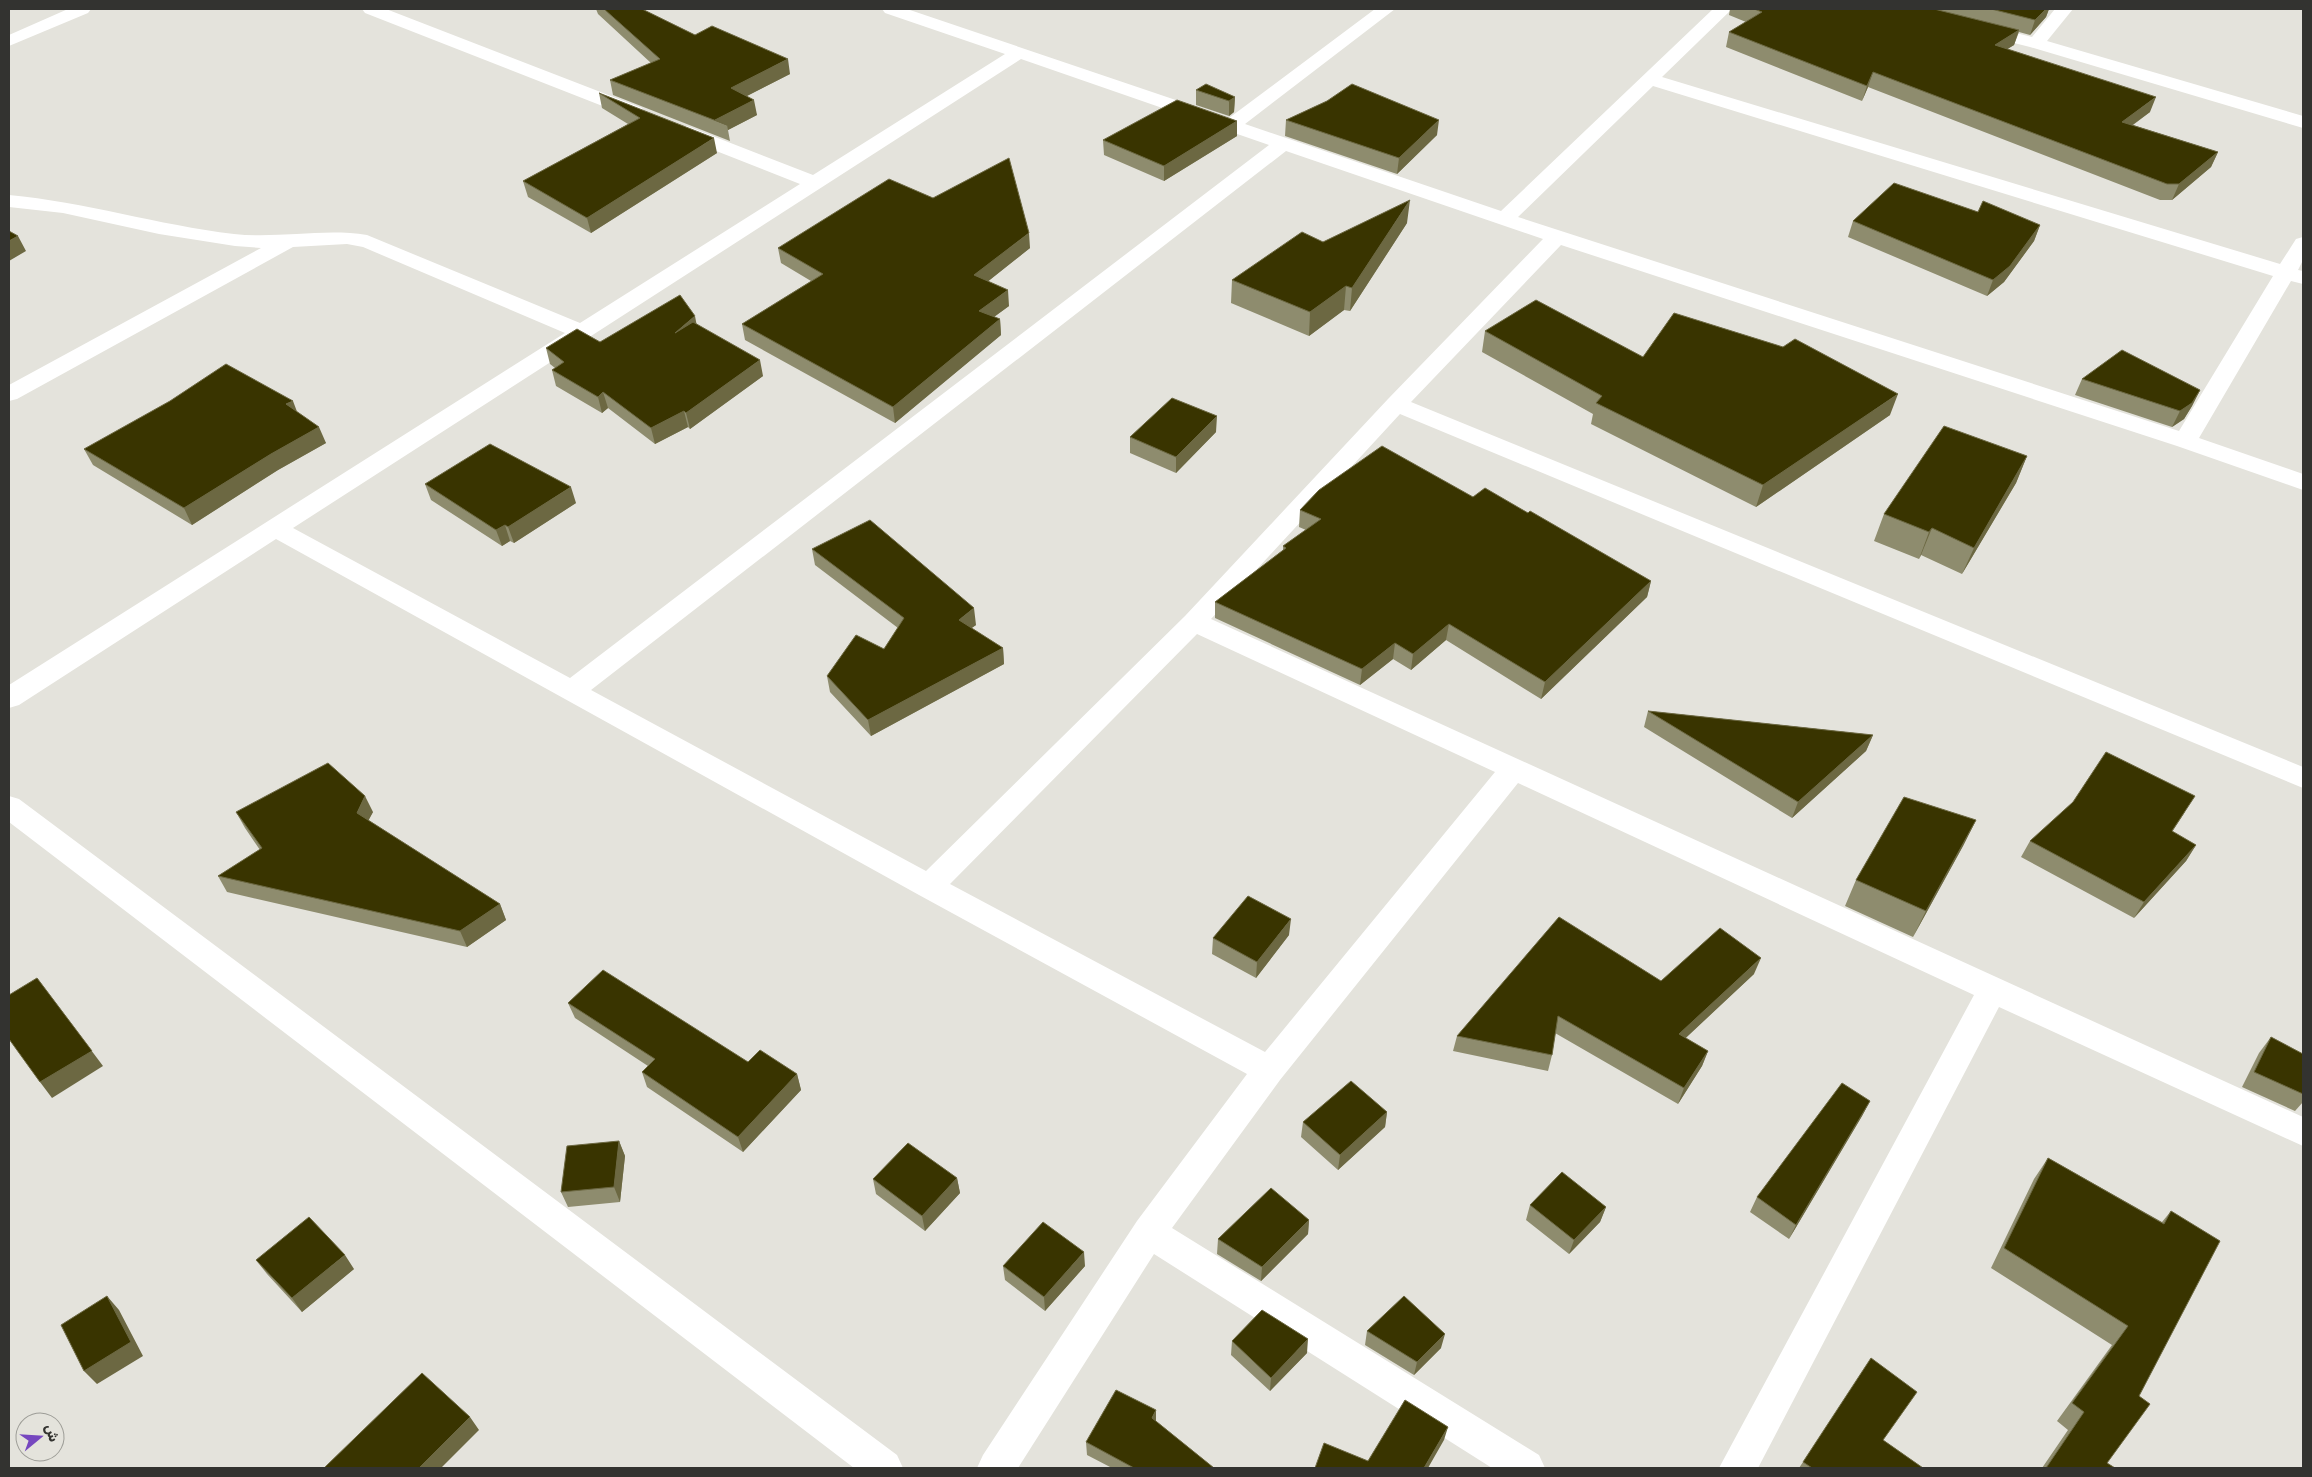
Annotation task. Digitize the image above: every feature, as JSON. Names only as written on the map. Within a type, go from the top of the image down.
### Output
[{"type":"street","points":[[9,41],[82,9]]},
{"type":"street","points":[[371,9],[648,118]]},
{"type":"street","points":[[891,9],[1017,54],[1232,125],[1557,238],[2185,441],[2303,482]]},
{"type":"street","points":[[1232,125],[1386,9]]},
{"type":"street","points":[[1504,219],[1723,9]]},
{"type":"street","points":[[2036,43],[2064,9]]},
{"type":"street","points":[[1959,23],[2036,43],[2303,122]]},
{"type":"street","points":[[9,698],[1017,54]]},
{"type":"street","points":[[1648,79],[2294,276]]},
{"type":"street","points":[[667,125],[815,183]]},
{"type":"street","points":[[571,691],[1284,143]]},
{"type":"street","points":[[9,201],[63,207],[98,216],[199,235],[253,242],[335,238],[367,241],[581,332]]},
{"type":"street","points":[[928,887],[1194,622],[1396,404],[1557,238]]},
{"type":"street","points":[[9,394],[289,241]]},
{"type":"street","points":[[2185,441],[2294,276],[2303,243]]},
{"type":"street","points":[[1396,404],[2303,778]]},
{"type":"street","points":[[274,528],[928,887],[1269,1070]]},
{"type":"street","points":[[1194,622],[2303,1132]]},
{"type":"street","points":[[996,1468],[1149,1232],[1269,1070],[1514,768]]},
{"type":"street","points":[[9,807],[884,1468]]},
{"type":"street","points":[[1738,1468],[1993,989]]},
{"type":"street","points":[[1149,1232],[1526,1468]]},
{"type":"building","points":[[604,9],[642,9],[695,35],[712,26],[788,59],[731,88],[754,100],[715,120],[727,125],[610,80],[660,59]]},
{"type":"building","points":[[1754,9],[1934,9],[2019,30],[1995,45],[2156,97],[2122,122],[2218,152],[2179,184],[2167,184],[1873,72],[1867,86],[1729,32],[1762,12]]},
{"type":"building","points":[[1991,9],[2046,9],[2035,20]]},
{"type":"building","points":[[1206,84],[1235,97],[1229,101],[1196,90]]},
{"type":"building","points":[[1352,84],[1439,120],[1399,158],[1286,120],[1327,101]]},
{"type":"building","points":[[599,93],[714,138],[587,218],[523,181],[640,118]]},
{"type":"building","points":[[1177,100],[1237,121],[1164,166],[1103,140]]},
{"type":"building","points":[[1009,158],[1029,233],[974,275],[1008,290],[979,311],[1000,319],[893,407],[742,324],[823,274],[778,248],[889,179],[933,198]]},
{"type":"building","points":[[1894,183],[1978,212],[1983,201],[2040,225],[2010,266],[1993,280],[1853,221]]},
{"type":"building","points":[[1410,200],[1352,288],[1346,286],[1310,312],[1232,280],[1302,232],[1323,242]]},
{"type":"building","points":[[9,231],[18,236],[9,241]]},
{"type":"building","points":[[680,295],[695,316],[675,333],[693,322],[760,360],[686,413],[684,411],[651,428],[603,392],[598,397],[552,370],[564,362],[546,348],[577,329],[600,342]]},
{"type":"building","points":[[1536,300],[1643,357],[1674,313],[1783,347],[1795,339],[1898,394],[1763,485],[1596,403],[1602,396],[1485,331]]},
{"type":"building","points":[[2122,350],[2200,390],[2192,403],[2180,411],[2082,379]]},
{"type":"building","points":[[226,364],[293,401],[286,404],[319,427],[271,454],[184,508],[84,449],[170,401]]},
{"type":"building","points":[[1172,398],[1217,416],[1176,457],[1130,437]]},
{"type":"building","points":[[1944,426],[2027,456],[1974,548],[1932,528],[1929,532],[1884,514]]},
{"type":"building","points":[[490,444],[571,487],[508,527],[505,525],[496,530],[425,484]]},
{"type":"building","points":[[1382,446],[1473,497],[1485,488],[1528,513],[1530,511],[1651,581],[1545,682],[1449,624],[1413,654],[1395,643],[1362,669],[1215,602],[1286,548],[1283,546],[1321,519],[1300,510],[1319,490]]},
{"type":"building","points":[[870,520],[974,608],[959,620],[1003,648],[868,720],[827,676],[856,635],[884,649],[904,618],[812,549]]},
{"type":"building","points":[[1648,711],[1873,735],[1798,802]]},
{"type":"building","points":[[2106,752],[2195,796],[2172,831],[2196,845],[2144,902],[2030,841],[2073,802]]},
{"type":"building","points":[[328,763],[365,796],[357,813],[500,904],[460,931],[218,876],[262,848],[236,812]]},
{"type":"building","points":[[1904,797],[1976,820],[1926,911],[1856,880]]},
{"type":"building","points":[[1248,896],[1291,919],[1257,962],[1213,938]]},
{"type":"building","points":[[1559,917],[1661,981],[1720,928],[1761,958],[1679,1034],[1708,1051],[1684,1088],[1558,1016],[1552,1055],[1457,1036]]},
{"type":"building","points":[[603,970],[748,1062],[760,1050],[797,1074],[738,1137],[642,1072],[655,1059],[568,1003]]},
{"type":"building","points":[[37,978],[92,1051],[40,1082],[9,1039],[9,995]]},
{"type":"building","points":[[2271,1037],[2303,1054],[2303,1094],[2254,1072]]},
{"type":"building","points":[[1351,1081],[1387,1112],[1340,1155],[1303,1122]]},
{"type":"building","points":[[1842,1083],[1870,1101],[1796,1225],[1757,1197]]},
{"type":"building","points":[[619,1141],[614,1187],[561,1192],[567,1146]]},
{"type":"building","points":[[908,1143],[957,1178],[922,1216],[873,1179]]},
{"type":"building","points":[[2048,1158],[2164,1224],[2171,1211],[2220,1241],[2139,1396],[2150,1404],[2107,1463],[2115,1468],[2046,1468],[2084,1412],[2072,1403],[2128,1326],[2004,1248]]},
{"type":"building","points":[[1562,1172],[1606,1207],[1574,1240],[1530,1205]]},
{"type":"building","points":[[1271,1188],[1309,1220],[1262,1267],[1218,1239]]},
{"type":"building","points":[[309,1217],[345,1255],[292,1298],[256,1260]]},
{"type":"building","points":[[1043,1222],[1084,1252],[1044,1297],[1003,1266]]},
{"type":"building","points":[[107,1296],[131,1342],[84,1371],[61,1325]]},
{"type":"building","points":[[1404,1296],[1445,1334],[1417,1362],[1367,1331]]},
{"type":"building","points":[[1262,1310],[1308,1339],[1271,1378],[1232,1341]]},
{"type":"building","points":[[1871,1358],[1917,1392],[1883,1440],[1923,1468],[1812,1468],[1803,1462]]},
{"type":"building","points":[[422,1373],[470,1417],[419,1468],[324,1468]]},
{"type":"building","points":[[1116,1390],[1156,1410],[1152,1418],[1214,1468],[1134,1468],[1086,1442]]},
{"type":"building","points":[[1405,1400],[1448,1427],[1424,1468],[1315,1468],[1324,1443],[1368,1461]]}]
